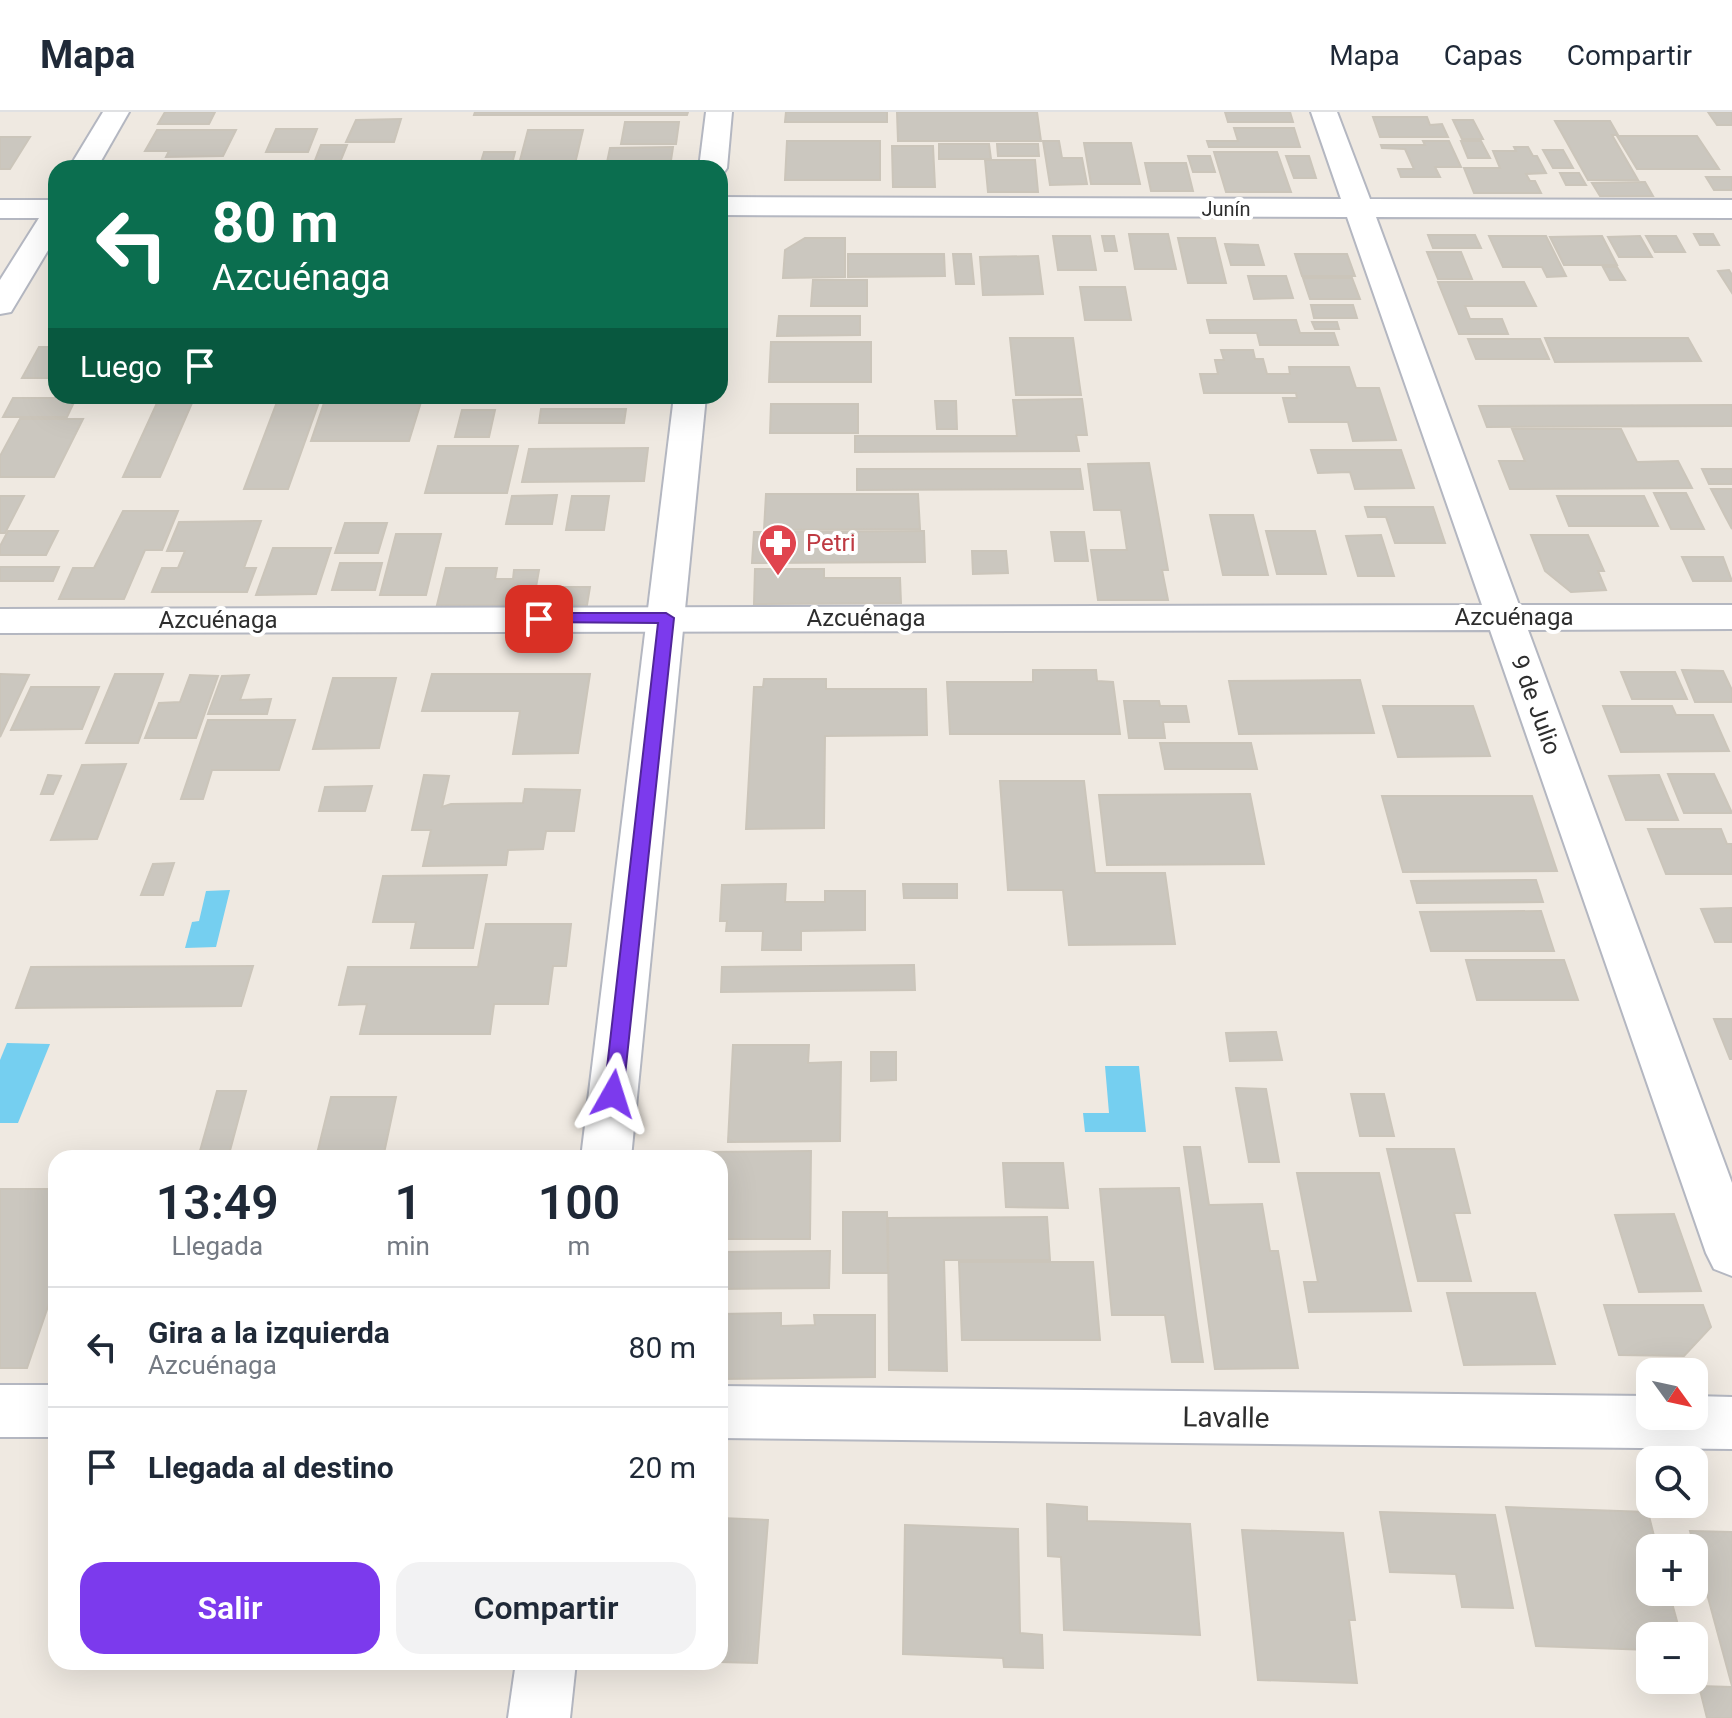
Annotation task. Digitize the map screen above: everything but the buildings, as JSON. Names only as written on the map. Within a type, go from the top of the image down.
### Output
[{"type":"street","points":[[88,160],[116,112]]},
{"type":"street","points":[[714,160],[719,112]]},
{"type":"street","name":"9 de Julio","points":[[1324,112],[1732,1253]]},
{"type":"street","name":"Junín","points":[[728,206],[1732,209]]},
{"type":"street","points":[[0,209],[48,211]]},
{"type":"street","points":[[0,305],[48,224]]},
{"type":"street","points":[[607,1150],[689,404]]},
{"type":"street","name":"Azcuénaga","points":[[0,621],[1732,617]]},
{"type":"street","points":[[0,1411],[48,1411]]},
{"type":"street","name":"Lavalle","points":[[728,1412],[1732,1423]]},
{"type":"street","points":[[539,1718],[545,1670]]},
{"type":"water","points":[[230,890],[216,947],[185,948],[192,922],[199,921],[206,891]]},
{"type":"water","points":[[7,1043],[50,1044],[18,1123],[0,1123],[0,1060]]},
{"type":"water","points":[[1105,1066],[1139,1066],[1146,1132],[1085,1132],[1083,1113],[1109,1113]]},
{"type":"place","name":"Petri","points":[[778,577]]},
{"type":"route","points":[[539,619],[666,618],[613,1094]]}]
